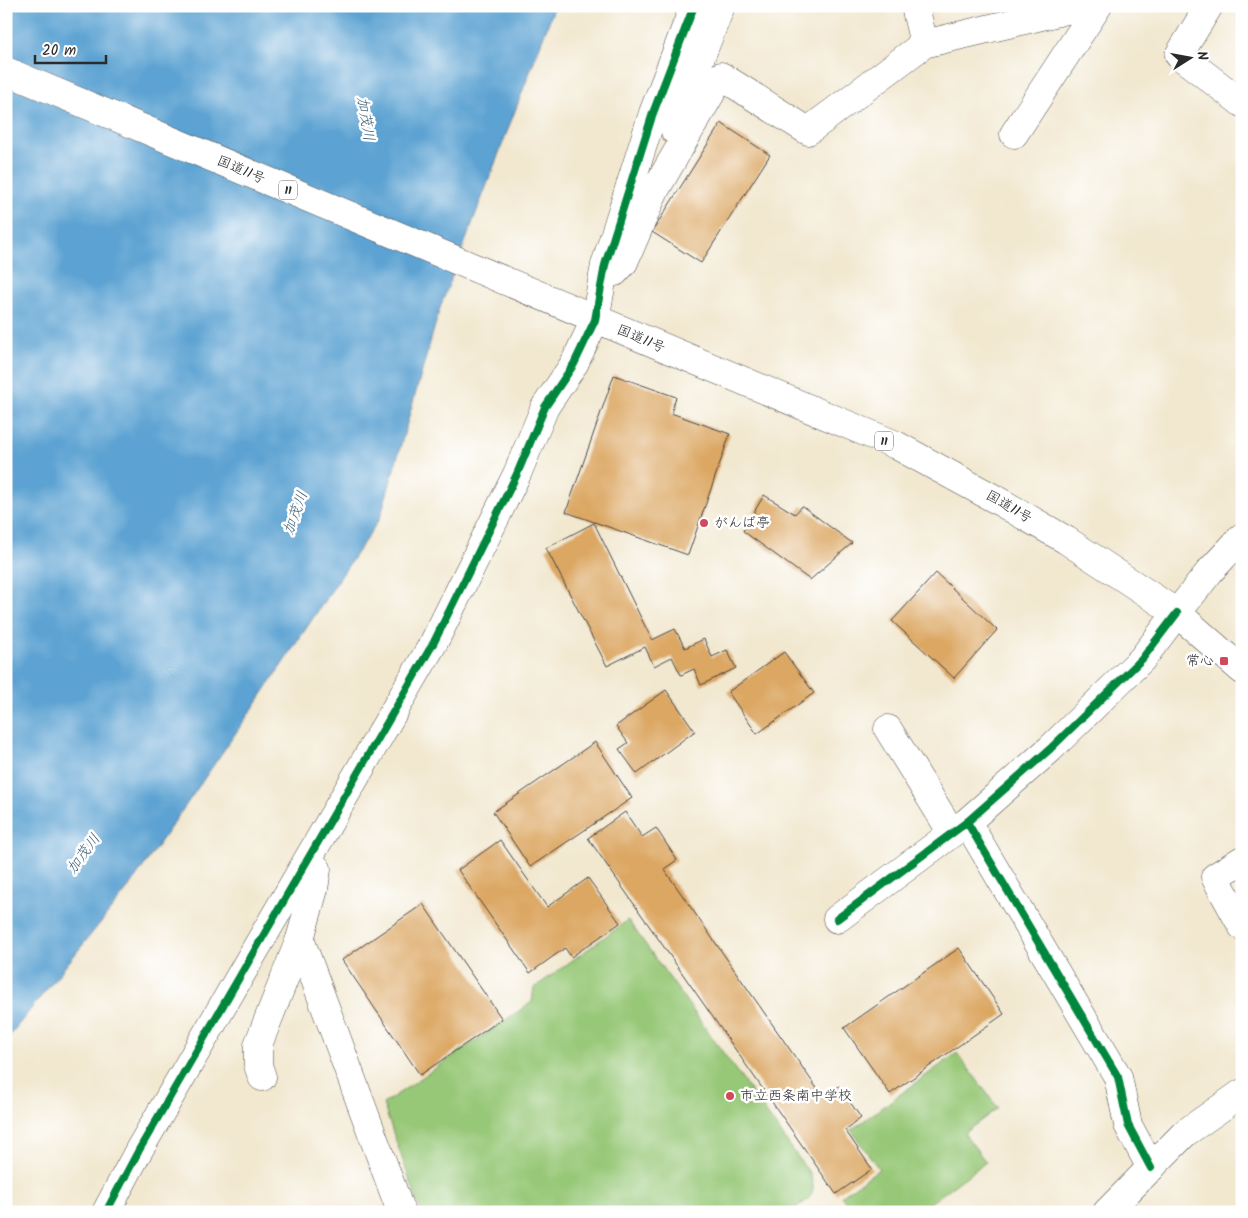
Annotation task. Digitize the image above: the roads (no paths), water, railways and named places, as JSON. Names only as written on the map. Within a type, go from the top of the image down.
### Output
[{"type":"main road","points":[[106,1212],[129,1168],[434,642],[517,474],[545,407],[574,364],[595,320],[605,265],[653,113],[694,6]]},
{"type":"main road","points":[[601,289],[624,262],[654,192],[694,74],[721,6]]},
{"type":"main road","points":[[915,6],[924,44]]},
{"type":"main road","points":[[654,192],[721,76],[808,131],[924,44],[1084,6]]},
{"type":"main road","points":[[1014,134],[1098,6]]},
{"type":"main road","points":[[1209,6],[1179,55],[1242,103]]},
{"type":"main road","name":"国道11号","points":[[6,71],[570,310],[896,445],[1066,540],[1177,613],[1242,670]]},
{"type":"main road","points":[[837,919],[960,827],[1050,749],[1142,659],[1210,571],[1242,537]]},
{"type":"main road","points":[[888,729],[960,827],[1118,1077],[1128,1125],[1151,1168]]},
{"type":"main road","points":[[1242,860],[1215,877],[1242,926]]},
{"type":"main road","points":[[262,1077],[258,1065],[258,1045],[300,939],[314,890],[317,869],[307,861]]},
{"type":"main road","points":[[300,939],[401,1212]]},
{"type":"main road","points":[[1107,1212],[1184,1133],[1242,1092]]},
{"type":"main road","points":[[122,1212],[129,1168]]},
{"type":"water","name":"加茂川","points":[[6,6],[555,6],[440,308],[380,518],[253,708],[130,886],[6,1040]]},
{"type":"place","name":"がんば亭","points":[[704,523]]},
{"type":"place","name":"常心","points":[[1224,661]]},
{"type":"place","name":"市立西条南中学校","points":[[730,1096]]}]
